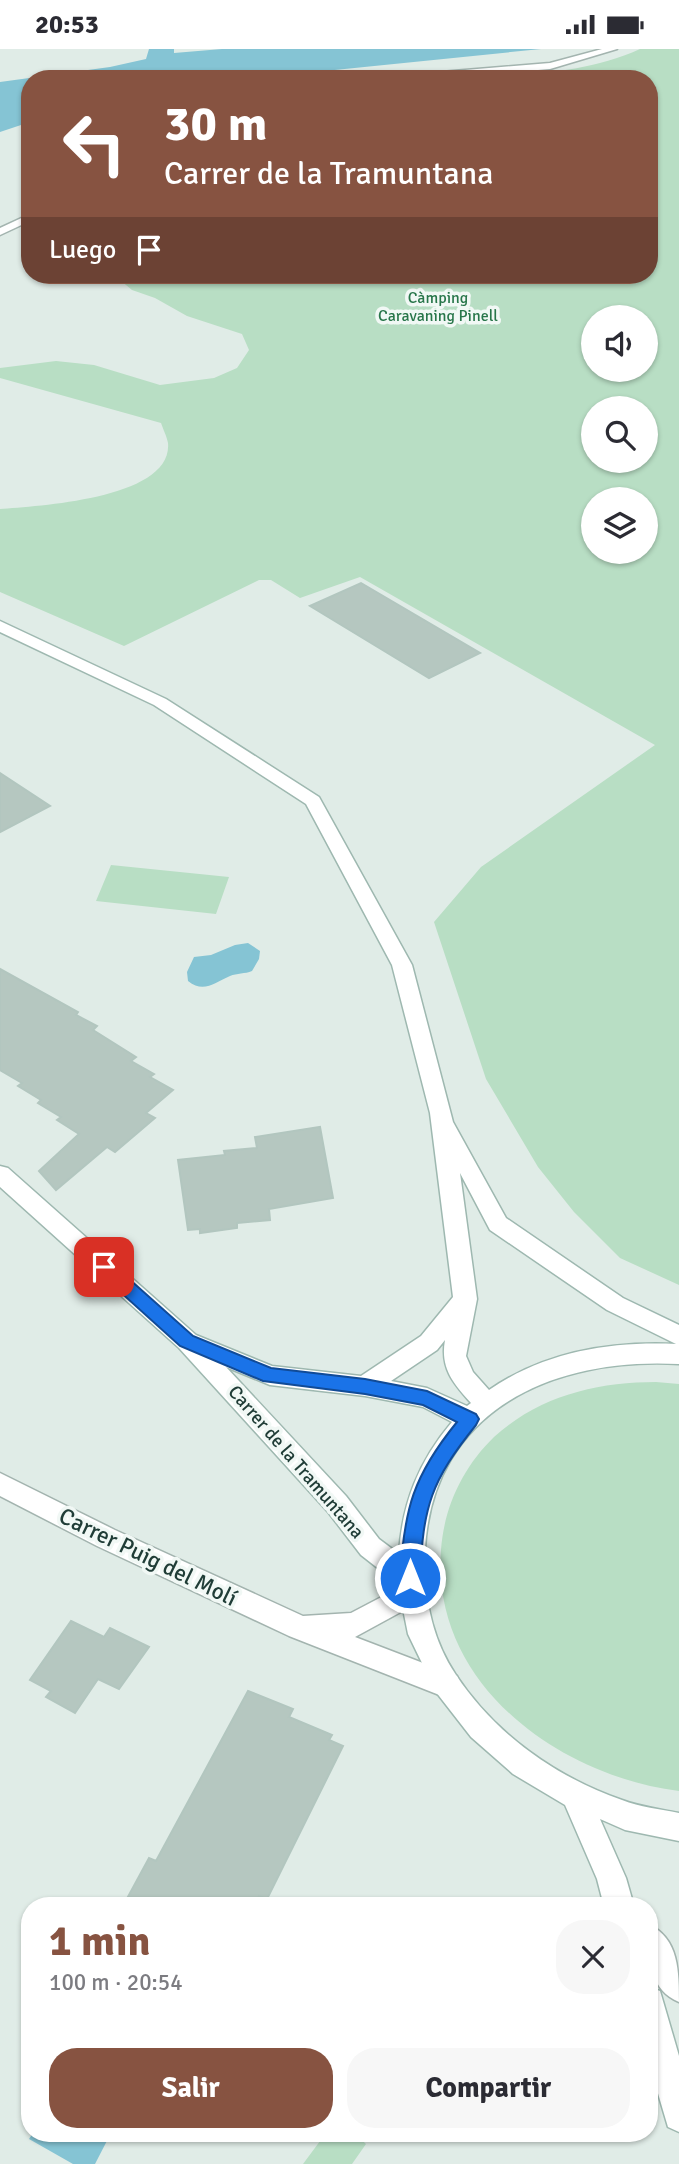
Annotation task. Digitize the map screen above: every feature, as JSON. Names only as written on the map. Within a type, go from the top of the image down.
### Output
[{"type":"main road","points":[[502,70],[550,66],[612,49]]},
{"type":"main road","points":[[0,232],[21,222]]},
{"type":"main road","points":[[0,626],[160,702],[313,801],[402,965],[441,1113],[458,1231],[464,1299],[454,1356],[479,1412]]},
{"type":"main road","points":[[441,1113],[498,1224],[615,1304],[679,1336]]},
{"type":"main road","name":"Carrer de la Tramuntana","points":[[0,1174],[187,1341],[337,1504],[370,1547],[411,1585]]},
{"type":"main road","points":[[365,1386],[429,1343],[464,1299]]},
{"type":"main road","name":"Carrer de la Tramuntana","points":[[187,1341],[270,1375],[365,1386],[479,1412]]},
{"type":"main road","points":[[679,1354],[618,1353],[575,1361],[522,1382],[479,1412],[440,1455],[423,1490],[412,1529],[411,1585],[425,1640],[447,1685],[469,1716],[499,1745],[535,1773],[575,1796],[634,1818],[679,1826]]},
{"type":"main road","name":"Carrer Puig del Molí","points":[[0,1484],[106,1538],[298,1627]]},
{"type":"main road","points":[[298,1627],[354,1625],[411,1585]]},
{"type":"main road","points":[[298,1627],[447,1685]]},
{"type":"main road","points":[[575,1796],[615,1892]]},
{"type":"main road","points":[[658,1954],[679,1987]]},
{"type":"main road","points":[[658,2036],[679,2116]]},
{"type":"green space","name":"Càmping Caravaning Pinell","points":[[640,49],[679,49],[679,1285],[620,1258],[574,1212],[538,1167],[486,1079],[434,922],[481,867],[655,745],[360,577],[300,598],[271,580],[259,580],[124,646],[0,592],[0,509],[71,502],[127,488],[149,477],[164,462],[168,443],[161,423],[0,378],[0,368],[56,361],[94,365],[160,385],[214,378],[237,368],[249,350],[242,334],[187,316],[125,284],[658,284],[658,70],[564,70],[594,65]]},
{"type":"green space","points":[[111,865],[229,877],[216,914],[96,901]]},
{"type":"green space","points":[[656,1382],[679,1384],[679,1791],[634,1782],[590,1766],[548,1743],[511,1715],[480,1681],[457,1642],[443,1598],[441,1550],[446,1518],[464,1475],[494,1437],[530,1411],[570,1394],[612,1385]]},
{"type":"green space","points":[[319,2142],[366,2144],[352,2164],[303,2164]]},
{"type":"water","points":[[149,49],[174,49],[174,53],[222,49],[541,49],[335,70],[88,70],[146,59]]},
{"type":"water","points":[[21,79],[21,125],[0,132],[0,82]]},
{"type":"water","points":[[248,943],[260,951],[252,971],[233,975],[204,987],[188,981],[187,972],[194,957],[211,955],[235,945]]},
{"type":"water","points":[[34,2142],[106,2142],[95,2164],[73,2164]]},
{"type":"building","points":[[361,583],[480,653],[429,678],[310,606]]},
{"type":"building","points":[[0,773],[50,806],[0,832]]},
{"type":"building","points":[[0,969],[78,1012],[76,1015],[97,1026],[93,1030],[136,1057],[131,1061],[154,1074],[150,1077],[173,1090],[146,1113],[155,1118],[115,1152],[107,1147],[56,1190],[39,1171],[79,1134],[57,1120],[61,1117],[38,1103],[41,1100],[18,1086],[22,1083],[0,1070]]},
{"type":"building","points":[[320,1127],[333,1198],[269,1209],[270,1220],[237,1223],[237,1228],[200,1233],[200,1229],[188,1230],[178,1160],[225,1155],[224,1151],[257,1148],[255,1137]]},
{"type":"building","points":[[71,1621],[104,1637],[110,1628],[149,1647],[119,1689],[98,1679],[75,1713],[46,1697],[51,1691],[30,1680]]},
{"type":"building","points":[[248,1691],[293,1709],[289,1717],[332,1735],[329,1740],[343,1746],[268,1897],[128,1897],[149,1858],[156,1861]]},
{"type":"route","points":[[104,1267],[187,1341],[270,1375],[365,1386],[427,1398],[470,1419],[440,1455],[426,1483],[412,1529],[410,1578]]}]
